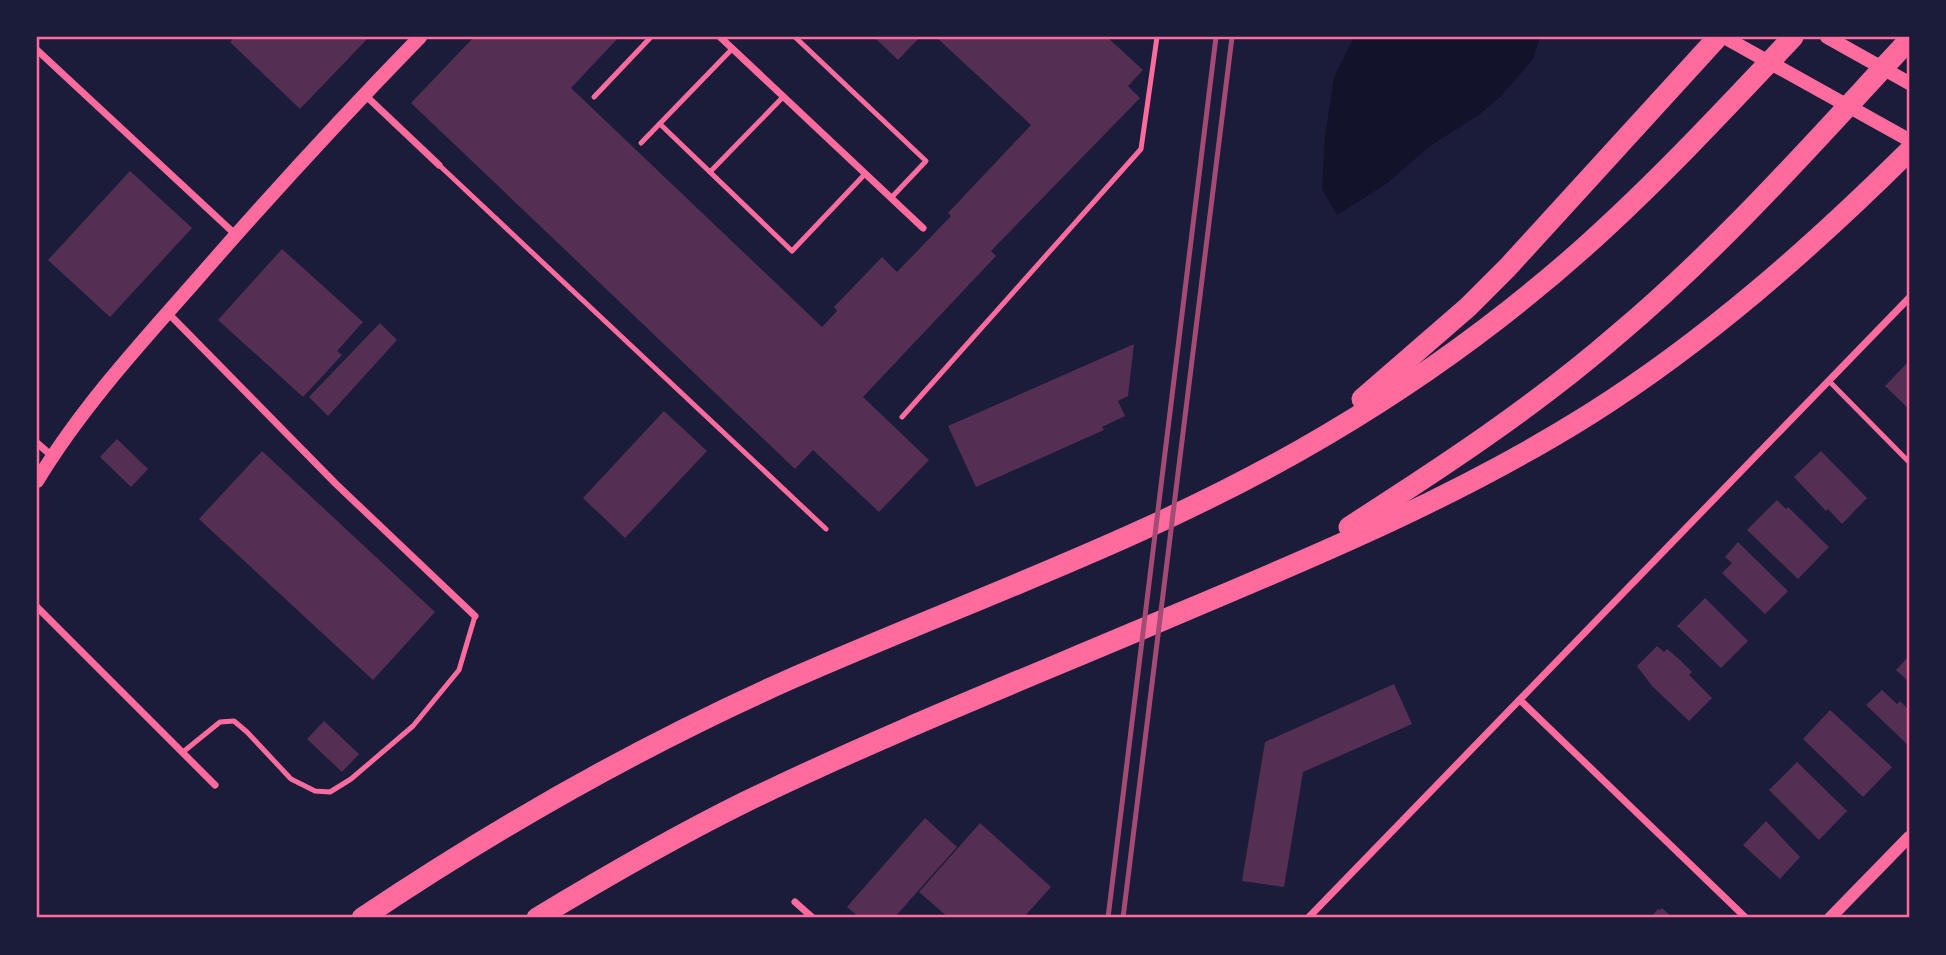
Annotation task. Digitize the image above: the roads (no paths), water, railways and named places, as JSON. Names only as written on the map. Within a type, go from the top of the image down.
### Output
[{"type":"highway","points":[[1261,472],[1352,408],[1468,307],[1545,229],[1718,37]]},
{"type":"highway","points":[[362,918],[512,823],[697,724],[824,665],[1192,507],[1261,472],[1370,408],[1504,314],[1587,244],[1706,129],[1793,37]]},
{"type":"highway","points":[[1247,585],[1322,543],[1470,446],[1616,336],[1671,287],[1784,173],[1909,40]]},
{"type":"highway","points":[[537,918],[660,846],[744,803],[904,730],[1247,585],[1517,457],[1590,414],[1704,334],[1849,209],[1909,151]]},
{"type":"main road","points":[[37,481],[52,456],[123,363],[236,235],[420,37]]},
{"type":"main road","points":[[1724,37],[1909,140]]},
{"type":"main road","points":[[1827,37],[1909,83]]},
{"type":"street","points":[[720,37],[923,228]]},
{"type":"street","points":[[37,50],[236,235]]},
{"type":"street","points":[[365,95],[439,164]]},
{"type":"street","points":[[1308,918],[1909,298]]},
{"type":"street","points":[[167,313],[336,484],[475,617]]},
{"type":"street","points":[[37,443],[52,456]]},
{"type":"street","points":[[37,607],[215,785]]},
{"type":"street","points":[[1520,699],[1746,918]]},
{"type":"street","points":[[1830,918],[1909,837]]},
{"type":"street","points":[[795,902],[813,918]]},
{"type":"lane","points":[[594,97],[651,37]]},
{"type":"lane","points":[[641,143],[731,46],[735,37]]},
{"type":"lane","points":[[795,37],[926,161],[891,198]]},
{"type":"lane","points":[[902,417],[1141,149],[1157,37]]},
{"type":"lane","points":[[710,172],[784,96]]},
{"type":"lane","points":[[660,124],[792,251],[865,174]]},
{"type":"lane","points":[[439,164],[826,529]]},
{"type":"lane","points":[[1829,381],[1909,462]]},
{"type":"lane","points":[[183,752],[220,722],[234,721],[291,779],[315,791],[330,792],[351,779],[413,726],[459,670],[475,617]]},
{"type":"railway","points":[[1108,918],[1216,37]]},
{"type":"railway","points":[[1123,918],[1232,37]]}]
